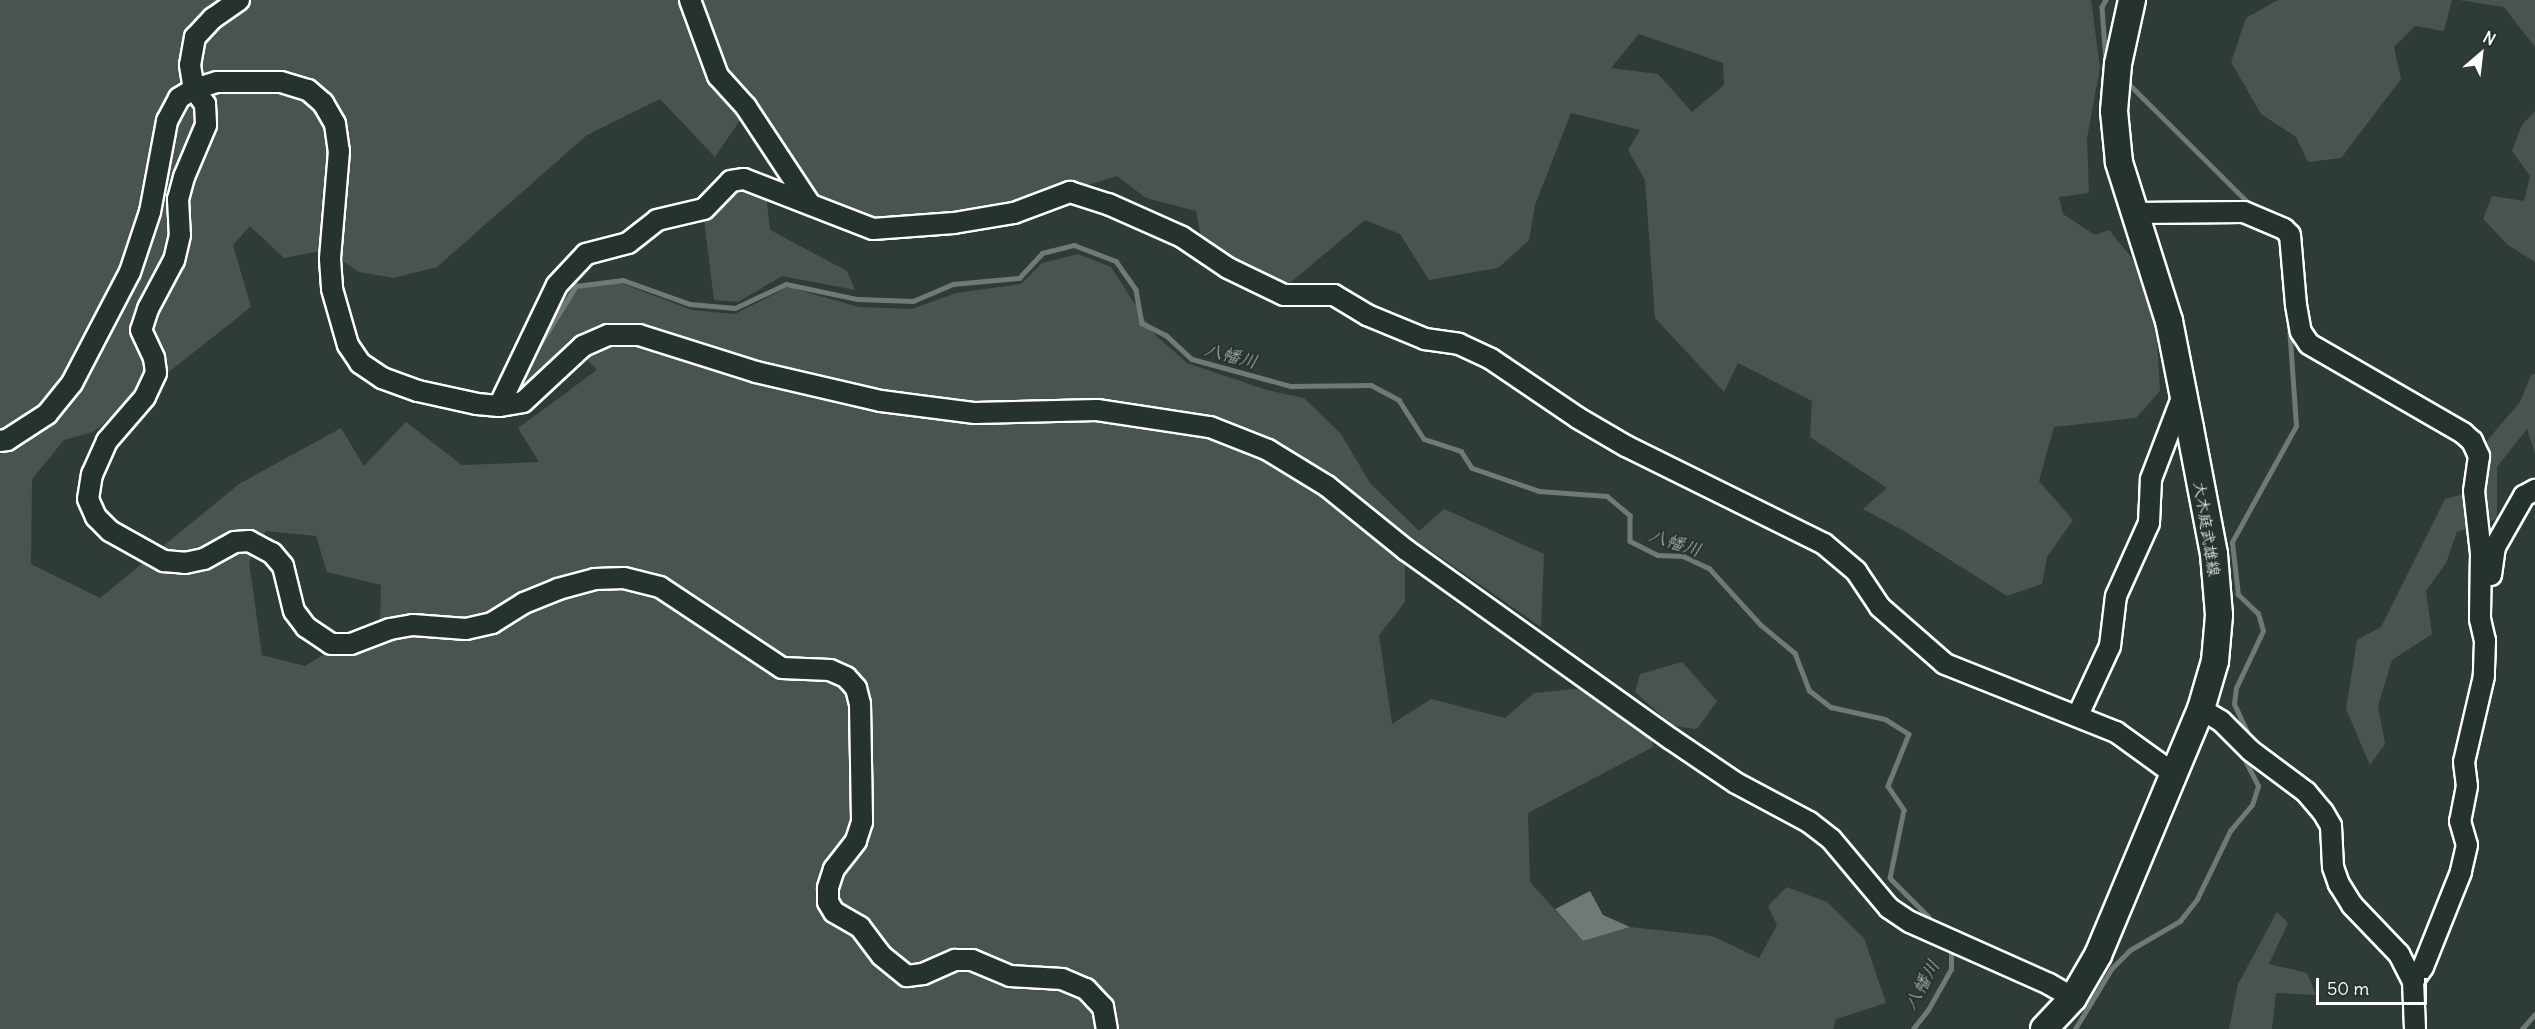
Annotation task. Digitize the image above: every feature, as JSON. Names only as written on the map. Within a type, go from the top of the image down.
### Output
[{"type":"main road","name":"大木庭武雄線","points":[[2048,1028],[2073,998],[2098,955],[2201,708],[2216,661],[2219,615],[2214,554],[2169,321],[2119,162],[2114,111],[2118,64],[2132,0]]},
{"type":"street","points":[[239,0],[213,18],[195,37],[190,64],[194,89],[205,104],[206,125],[184,177],[178,199],[180,235],[174,260],[148,309],[141,330],[154,358],[156,373],[145,397],[107,441],[92,474],[88,499],[96,517],[110,531],[164,561],[185,563],[204,559],[236,542],[249,541],[272,553],[283,566],[294,611],[306,627],[332,644],[351,645],[390,629],[412,625],[466,629],[492,623],[524,603],[558,588],[595,579],[624,578],[660,587],[782,668],[830,670],[846,677],[855,688],[860,704],[862,822],[856,841],[834,869],[828,888],[828,902],[834,912],[860,927],[882,956],[907,976],[923,974],[955,960],[972,960],[1010,976],[1062,979],[1086,990],[1103,1007],[1107,1029]]},
{"type":"street","points":[[690,0],[718,76],[746,107],[810,204]]},
{"type":"street","points":[[0,441],[7,440],[47,414],[72,383],[130,272],[150,212],[167,121],[179,99],[194,89],[217,81],[281,82],[308,90],[323,103],[335,123],[339,151],[330,259],[332,289],[348,345],[360,363],[382,378],[418,391],[499,406],[523,402],[583,346],[608,335],[639,335],[756,372],[881,401],[975,413],[1097,410],[1210,427],[1268,450],[1327,486],[1406,550],[1671,739],[1737,783],[1809,822],[1831,839],[1889,908],[1910,922],[2049,984],[2073,998]]},
{"type":"street","points":[[499,406],[557,285],[586,254],[628,243],[657,220],[704,209],[731,181],[744,179],[873,229],[954,223],[1014,213],[1070,192],[1108,204],[1182,237],[1228,268],[1284,295],[1334,295],[1367,315],[1425,339],[1459,344],[1491,359],[1578,418],[1626,446],[1824,544],[1856,571],[1880,607],[1945,664],[1986,683],[2078,715],[2116,732],[2174,774]]},
{"type":"street","points":[[2135,213],[2244,212],[2284,229],[2290,235],[2296,305],[2301,332],[2309,344],[2472,441],[2479,456],[2474,491],[2481,553],[2480,619],[2485,641],[2484,676],[2464,762],[2467,786],[2460,821],[2467,845],[2462,872],[2423,967],[2413,981]]},
{"type":"street","points":[[2078,715],[2089,686],[2110,646],[2116,596],[2149,523],[2151,479],[2183,395]]},
{"type":"street","points":[[2480,599],[2490,582],[2495,548],[2524,496],[2535,490]]},
{"type":"street","points":[[2201,708],[2221,720],[2251,751],[2306,792],[2323,812],[2331,826],[2333,867],[2339,884],[2352,905],[2399,954],[2413,981],[2415,1029]]},
{"type":"shaded area","points":[[0,0],[2091,0],[2100,67],[2087,138],[2089,193],[2059,197],[2063,214],[2095,235],[2109,230],[2132,258],[2156,323],[2160,391],[2136,418],[2054,427],[2039,481],[2073,520],[2047,557],[2042,584],[2007,596],[1906,532],[1863,509],[1887,488],[1810,437],[1812,401],[1738,363],[1724,392],[1655,318],[1645,180],[1628,150],[1640,130],[1571,113],[1535,205],[1529,240],[1498,268],[1429,280],[1400,234],[1365,220],[1285,287],[1233,263],[1201,237],[1196,211],[1146,198],[1117,176],[1058,194],[946,220],[874,223],[805,193],[751,104],[715,157],[660,99],[587,135],[437,267],[394,278],[359,272],[326,250],[284,258],[250,226],[233,245],[251,307],[93,432],[64,440],[32,479],[31,564],[100,598],[239,484],[341,428],[364,466],[406,422],[462,465],[539,462],[518,428],[597,370],[569,341],[530,382],[513,379],[569,284],[621,283],[692,310],[735,314],[788,287],[859,307],[912,309],[956,293],[1021,284],[1042,263],[1078,254],[1111,267],[1155,335],[1187,363],[1267,390],[1304,398],[1341,434],[1370,483],[1419,531],[1444,509],[1544,554],[1541,627],[1427,548],[1405,564],[1405,602],[1379,635],[1392,724],[1431,699],[1505,718],[1534,693],[1586,688],[1651,737],[1653,747],[1528,813],[1530,882],[1583,941],[1630,927],[1712,936],[1759,958],[1777,925],[1768,906],[1787,887],[1827,902],[1864,938],[1886,1003],[1836,1019],[1833,1029],[0,1029]],"holes":[[[1639,34],[1723,63],[1724,85],[1692,112],[1658,74],[1611,68]],[[266,531],[316,536],[327,572],[381,585],[380,620],[305,666],[262,655],[249,562]]]},
{"type":"shaded area","points":[[2278,0],[2452,0],[2444,31],[2415,26],[2394,47],[2401,79],[2341,158],[2308,162],[2296,137],[2261,114],[2231,62],[2246,18]]},
{"type":"shaded area","points":[[2459,0],[2535,0],[2535,47],[2504,7]]},
{"type":"shaded area","points":[[2535,111],[2535,262],[2508,245],[2483,219],[2492,196],[2524,201],[2530,176],[2512,151],[2522,125]]},
{"type":"shaded area","points":[[736,191],[766,194],[770,230],[847,271],[855,290],[782,276],[738,302],[714,300],[704,219]]},
{"type":"shaded area","points":[[2535,374],[2535,454],[2527,429],[2497,467],[2497,519],[2457,532],[2446,563],[2426,591],[2432,634],[2392,660],[2378,706],[2385,744],[2370,765],[2346,709],[2357,640],[2381,627],[2445,499],[2481,489],[2485,443],[2520,402],[2531,375]]},
{"type":"shaded area","points":[[1682,662],[1717,701],[1697,729],[1673,726],[1635,692],[1640,674]]},
{"type":"shaded area","points":[[1590,891],[1603,915],[1630,927],[1583,941],[1555,909]]},
{"type":"shaded area","points":[[2277,912],[2288,923],[2269,964],[2307,973],[2316,995],[2276,993],[2272,1029],[2229,1029],[2238,984]]},
{"type":"waterway","points":[[2106,0],[2102,7],[2106,62]]},
{"type":"waterway","points":[[2129,84],[2248,202],[2280,216]]},
{"type":"waterway","name":"八幡川","points":[[535,352],[576,286],[623,280],[690,304],[735,308],[786,284],[857,299],[913,301],[953,284],[1019,278],[1042,253],[1074,245],[1116,261],[1136,290],[1142,323],[1166,335],[1192,359],[1291,386],[1371,385],[1399,400],[1424,439],[1461,451],[1472,468],[1539,491],[1607,496],[1630,515],[1630,541],[1657,555],[1683,556],[1709,568],[1761,625],[1795,653],[1809,690],[1831,707],[1885,719],[1909,734],[1888,786],[1904,810],[1890,878],[1929,917]]},
{"type":"waterway","points":[[2247,732],[2234,704],[2236,688],[2263,631],[2258,614],[2238,595],[2232,542],[2296,426],[2288,312]]},
{"type":"waterway","points":[[2075,1029],[2112,968],[2130,950],[2180,921],[2197,899],[2230,831],[2252,805],[2258,786],[2246,762]]},
{"type":"waterway","name":"八幡川","points":[[1913,1029],[1928,1010],[1951,969],[1951,953]]},
{"type":"waterway","points":[[2522,1029],[2535,1014]]}]
